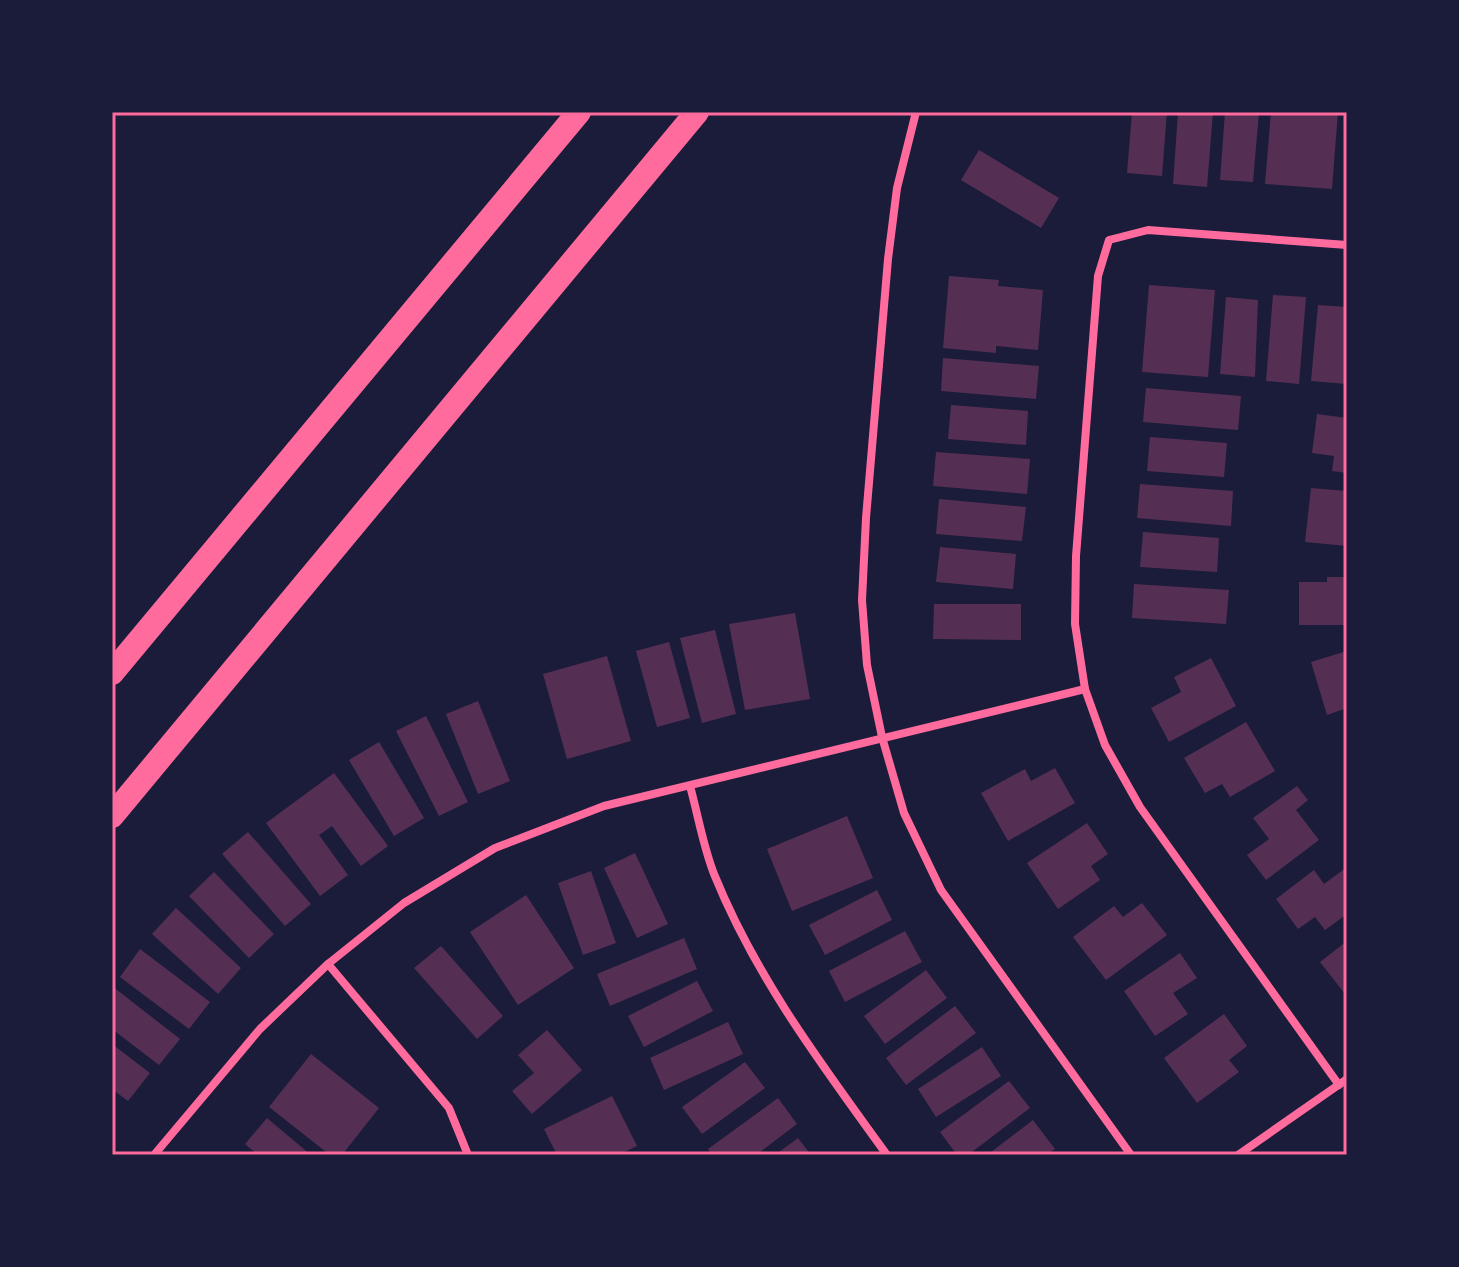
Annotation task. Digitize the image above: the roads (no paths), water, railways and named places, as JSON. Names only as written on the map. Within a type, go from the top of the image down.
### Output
[{"type":"highway","points":[[112,673],[579,112]]},
{"type":"highway","points":[[112,816],[697,112]]},
{"type":"street","points":[[916,112],[897,188],[888,259],[866,518],[862,600],[867,665],[882,737],[904,813],[941,890],[1131,1155]]},
{"type":"street","points":[[1339,1085],[1140,807],[1105,745],[1085,689],[1075,624],[1076,556],[1098,276],[1109,240],[1148,230],[1347,245]]},
{"type":"street","points":[[154,1155],[260,1029],[328,964],[404,903],[495,848],[604,806],[1085,689]]},
{"type":"street","points":[[690,786],[713,872],[747,946],[792,1023],[887,1155]]},
{"type":"street","points":[[328,964],[449,1108],[468,1155]]},
{"type":"street","points":[[1238,1155],[1347,1079]]}]
